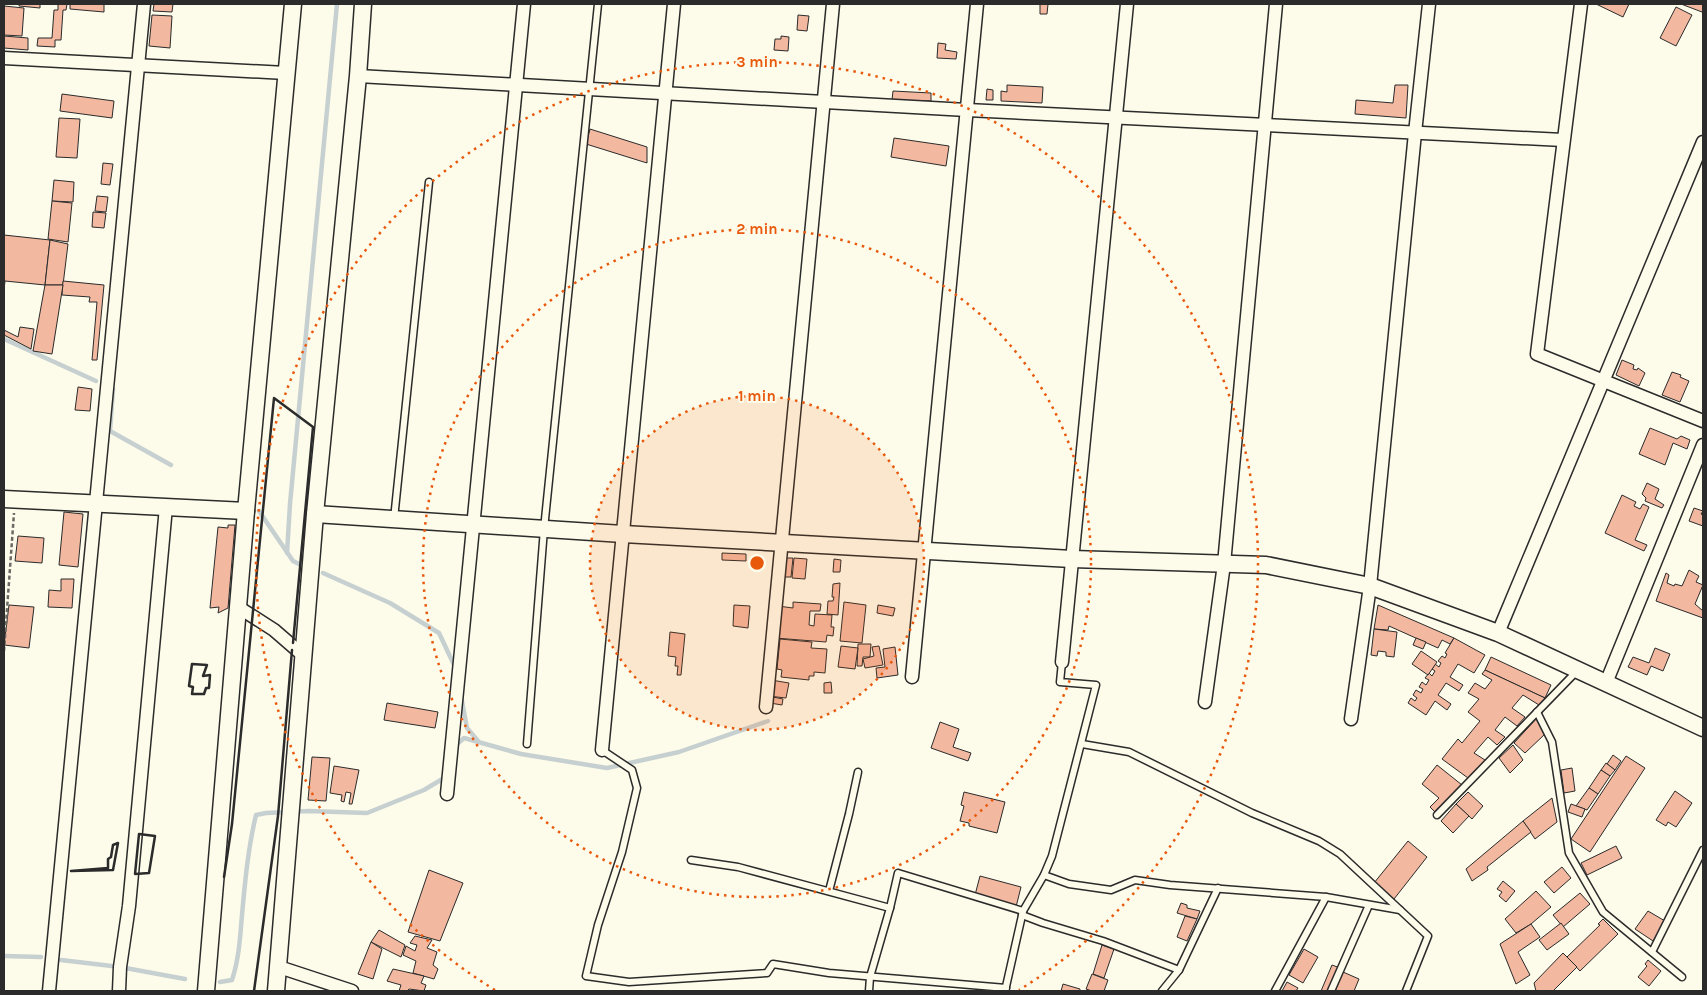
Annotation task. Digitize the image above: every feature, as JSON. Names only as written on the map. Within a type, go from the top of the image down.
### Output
[{"type":"street","points":[[49,991],[144,4]]},
{"type":"street","points":[[206,991],[246,511],[293,4]]},
{"type":"street","points":[[276,991],[315,514],[358,76],[363,4]]},
{"type":"street","points":[[447,794],[524,4]]},
{"type":"street","points":[[602,750],[674,4]]},
{"type":"street","points":[[766,707],[833,4]]},
{"type":"street","points":[[912,678],[977,4]]},
{"type":"street","points":[[1062,662],[1127,4]]},
{"type":"street","points":[[1205,702],[1224,564],[1276,4]]},
{"type":"street","points":[[1351,719],[1370,586],[1429,4]]},
{"type":"street","points":[[1581,4],[1537,354],[1703,421]]},
{"type":"street","points":[[4,58],[286,73]]},
{"type":"street","points":[[358,76],[1265,126],[1563,140]]},
{"type":"street","points":[[1498,633],[1703,142]]},
{"type":"street","points":[[1606,683],[1703,445]]},
{"type":"street","points":[[9,500],[246,511]]},
{"type":"street","points":[[119,991],[120,967],[129,906],[166,507]]},
{"type":"street","points":[[315,514],[623,534],[1072,559],[1266,565],[1370,586],[1498,633],[1703,728]]},
{"type":"street","points":[[238,607],[274,630],[304,656]]},
{"type":"street","points":[[279,967],[352,991]]},
{"type":"lane","points":[[527,744],[544,529],[598,4]]},
{"type":"lane","points":[[394,519],[429,182]]},
{"type":"lane","points":[[602,750],[632,770],[637,788],[622,852],[598,925],[586,976],[630,982],[767,973],[773,964],[829,973],[1005,990],[1023,913],[1052,856],[1096,685],[1060,682],[1062,662]]},
{"type":"lane","points":[[1438,816],[1578,670]]},
{"type":"lane","points":[[1537,712],[1552,742],[1569,854],[1603,912],[1682,977]]},
{"type":"lane","points":[[1082,744],[1128,752],[1252,813],[1319,840],[1340,854],[1428,936],[1406,991]]},
{"type":"lane","points":[[829,891],[850,814],[858,772]]},
{"type":"lane","points":[[1652,952],[1703,850]]},
{"type":"lane","points":[[691,860],[738,867],[890,908]]},
{"type":"lane","points":[[869,991],[870,977],[898,873],[1023,913],[1043,923],[1103,941],[1179,970]]},
{"type":"lane","points":[[1044,875],[1068,884],[1110,890],[1134,880],[1170,885],[1326,897],[1401,910]]},
{"type":"lane","points":[[1162,991],[1179,970],[1218,888]]},
{"type":"lane","points":[[1275,991],[1326,897]]},
{"type":"lane","points":[[1332,991],[1369,905]]},
{"type":"path","points":[[4,651],[9,500]]},
{"type":"building","points":[[19,4],[40,4],[40,8],[19,6]]},
{"type":"building","points":[[58,4],[67,4],[66,10],[63,10],[61,40],[55,40],[55,47],[37,46],[38,38],[52,38],[54,10],[58,10]]},
{"type":"building","points":[[70,4],[104,4],[104,12],[70,9]]},
{"type":"building","points":[[154,4],[173,4],[172,12],[153,11]]},
{"type":"building","points":[[1040,4],[1048,4],[1047,14],[1040,14]]},
{"type":"building","points":[[1596,4],[1629,4],[1623,17]]},
{"type":"building","points":[[1681,4],[1703,4],[1703,10],[1702,12]]},
{"type":"building","points":[[4,6],[24,8],[22,36],[4,35]]},
{"type":"building","points":[[1676,7],[1692,15],[1676,46],[1660,38]]},
{"type":"building","points":[[152,15],[172,16],[170,48],[149,46]]},
{"type":"building","points":[[798,15],[809,16],[807,31],[797,30]]},
{"type":"building","points":[[4,36],[28,38],[28,50],[4,48]]},
{"type":"building","points":[[781,36],[789,37],[788,51],[774,50],[775,39],[781,39]]},
{"type":"building","points":[[938,43],[946,44],[945,50],[957,52],[956,59],[937,58]]},
{"type":"building","points":[[1007,85],[1043,87],[1042,103],[1001,101],[1001,91],[1007,92]]},
{"type":"building","points":[[1395,85],[1408,85],[1406,118],[1355,114],[1356,100],[1393,103]]},
{"type":"building","points":[[987,89],[993,90],[993,100],[986,100]]},
{"type":"building","points":[[893,91],[931,93],[931,101],[892,100]]},
{"type":"building","points":[[62,94],[114,101],[112,118],[60,111]]},
{"type":"building","points":[[59,118],[80,119],[77,158],[56,157]]},
{"type":"building","points":[[590,129],[647,147],[647,163],[586,144]]},
{"type":"building","points":[[894,138],[949,146],[946,166],[891,157]]},
{"type":"building","points":[[103,163],[113,164],[110,185],[101,184]]},
{"type":"building","points":[[54,180],[74,182],[73,202],[52,201]]},
{"type":"building","points":[[97,196],[108,197],[106,212],[95,211]]},
{"type":"building","points":[[52,201],[72,203],[68,242],[48,239]]},
{"type":"building","points":[[93,212],[106,213],[104,228],[92,227]]},
{"type":"building","points":[[4,235],[50,240],[45,285],[5,281],[4,290]]},
{"type":"building","points":[[50,240],[68,244],[63,285],[45,285]]},
{"type":"building","points":[[63,281],[104,285],[97,360],[92,360],[97,302],[89,302],[90,297],[62,295]]},
{"type":"building","points":[[45,285],[63,285],[52,354],[33,351]]},
{"type":"building","points":[[20,327],[34,329],[31,349],[4,335],[4,330],[18,337]]},
{"type":"building","points":[[1622,360],[1634,365],[1633,369],[1637,370],[1638,368],[1645,373],[1639,386],[1616,375]]},
{"type":"building","points":[[1672,372],[1681,375],[1680,377],[1689,381],[1680,402],[1662,395]]},
{"type":"building","points":[[78,387],[92,389],[90,411],[75,410]]},
{"type":"building","points":[[1650,428],[1677,439],[1681,436],[1690,440],[1687,449],[1673,443],[1665,465],[1639,454]]},
{"type":"building","points":[[1647,483],[1659,489],[1655,499],[1664,505],[1662,508],[1645,501],[1646,498],[1642,494]]},
{"type":"building","points":[[1622,495],[1636,502],[1634,506],[1640,509],[1643,504],[1649,507],[1635,540],[1647,545],[1644,551],[1605,533]]},
{"type":"building","points":[[1694,508],[1703,511],[1701,514],[1703,515],[1703,526],[1689,521]]},
{"type":"building","points":[[64,512],[83,514],[78,567],[59,565]]},
{"type":"building","points":[[228,525],[235,525],[228,608],[218,613],[219,607],[210,608],[218,527],[228,528]]},
{"type":"building","points":[[18,536],[44,538],[42,563],[15,561]]},
{"type":"building","points":[[722,553],[746,554],[746,561],[722,560]]},
{"type":"building","points":[[782,558],[793,558],[791,577],[779,577]]},
{"type":"building","points":[[794,558],[807,559],[805,579],[792,578]]},
{"type":"building","points":[[834,559],[841,560],[840,572],[833,572]]},
{"type":"building","points":[[1689,570],[1699,576],[1696,582],[1703,585],[1695,604],[1703,611],[1703,618],[1656,601],[1666,573],[1669,575],[1667,583],[1674,586],[1675,584],[1682,586]]},
{"type":"building","points":[[61,579],[74,579],[72,608],[48,607],[49,590],[61,591]]},
{"type":"building","points":[[840,583],[838,615],[827,614],[828,601],[833,601],[834,597],[832,597],[833,584]]},
{"type":"building","points":[[793,602],[821,604],[820,611],[810,611],[809,625],[814,626],[815,614],[832,615],[831,627],[834,627],[833,636],[827,635],[826,642],[775,638],[778,606],[793,608]]},
{"type":"building","points":[[844,602],[866,605],[862,643],[840,641]]},
{"type":"building","points":[[9,605],[34,607],[29,648],[4,645]]},
{"type":"building","points":[[734,605],[750,606],[748,628],[733,626]]},
{"type":"building","points":[[878,605],[895,608],[893,616],[877,613]]},
{"type":"building","points":[[1378,605],[1454,638],[1450,644],[1442,640],[1438,648],[1389,626],[1388,630],[1374,629]]},
{"type":"building","points":[[1374,629],[1397,632],[1394,657],[1386,656],[1386,652],[1378,651],[1377,656],[1371,655]]},
{"type":"building","points":[[670,632],[685,634],[681,675],[677,675],[676,657],[668,656]]},
{"type":"building","points":[[1416,638],[1426,642],[1423,649],[1413,645]]},
{"type":"building","points":[[1454,638],[1485,655],[1474,673],[1458,664],[1450,677],[1463,685],[1459,691],[1446,683],[1438,695],[1451,704],[1447,710],[1435,701],[1426,715],[1408,703],[1411,698],[1415,701],[1417,698],[1413,695],[1416,690],[1421,693],[1423,689],[1419,687],[1422,682],[1426,685],[1429,680],[1425,678],[1429,673],[1432,676],[1435,671],[1432,669],[1435,664],[1439,667],[1441,663],[1438,661],[1442,656],[1445,658],[1447,654],[1445,653]]},
{"type":"building","points":[[780,639],[812,642],[811,648],[827,649],[825,673],[814,672],[814,676],[809,676],[809,680],[781,677],[782,670],[777,669]]},
{"type":"building","points":[[858,644],[871,644],[870,657],[863,657],[862,666],[857,666]]},
{"type":"building","points":[[841,646],[858,648],[855,669],[838,667]]},
{"type":"building","points":[[879,646],[883,665],[865,668],[863,659],[874,656],[872,647]]},
{"type":"building","points":[[895,647],[898,675],[877,678],[876,668],[885,667],[883,649]]},
{"type":"building","points":[[1655,648],[1670,654],[1663,671],[1651,666],[1647,675],[1628,667],[1633,657],[1649,663]]},
{"type":"building","points":[[1421,651],[1437,662],[1428,675],[1412,664]]},
{"type":"building","points":[[1491,657],[1551,685],[1545,698],[1485,670]]},
{"type":"building","points":[[1485,670],[1545,698],[1539,705],[1523,695],[1512,708],[1525,717],[1517,726],[1505,717],[1495,730],[1505,737],[1497,745],[1488,737],[1474,753],[1485,760],[1468,778],[1442,759],[1458,739],[1462,743],[1480,721],[1468,712],[1479,699],[1468,693],[1475,683],[1485,689],[1492,680],[1482,674]]},
{"type":"building","points":[[771,680],[789,683],[786,698],[768,696]]},
{"type":"building","points":[[831,682],[832,693],[824,693],[824,683]]},
{"type":"building","points":[[768,696],[783,699],[782,705],[770,703]]},
{"type":"building","points":[[387,703],[438,712],[435,728],[384,720]]},
{"type":"building","points":[[1537,718],[1545,734],[1525,753],[1514,743]]},
{"type":"building","points":[[940,722],[959,729],[953,747],[971,753],[968,761],[931,748]]},
{"type":"building","points":[[1513,745],[1523,760],[1510,773],[1499,758]]},
{"type":"building","points":[[1613,755],[1621,761],[1615,770],[1607,764]]},
{"type":"building","points":[[1626,756],[1645,768],[1590,852],[1571,839]]},
{"type":"building","points":[[312,757],[330,758],[326,801],[308,800]]},
{"type":"building","points":[[1606,763],[1615,770],[1610,776],[1601,770]]},
{"type":"building","points":[[1437,765],[1462,785],[1436,813],[1430,807],[1439,798],[1422,784]]},
{"type":"building","points":[[334,766],[359,770],[352,804],[349,804],[351,793],[346,792],[344,802],[341,801],[342,795],[330,793]]},
{"type":"building","points":[[1572,768],[1575,791],[1564,793],[1561,770]]},
{"type":"building","points":[[1601,770],[1610,776],[1598,794],[1589,788]]},
{"type":"building","points":[[1589,788],[1598,794],[1587,810],[1576,806]]},
{"type":"building","points":[[1675,791],[1692,803],[1676,827],[1668,822],[1666,826],[1656,820]]},
{"type":"building","points":[[964,792],[1005,802],[997,833],[969,826],[969,823],[960,821],[964,806],[961,805]]},
{"type":"building","points":[[1468,792],[1483,806],[1472,819],[1456,804]]},
{"type":"building","points":[[1552,798],[1557,822],[1535,839],[1523,821]]},
{"type":"building","points":[[1456,804],[1469,816],[1453,833],[1441,821]]},
{"type":"building","points":[[1571,804],[1585,809],[1582,817],[1568,812]]},
{"type":"building","points":[[1523,821],[1531,832],[1487,867],[1488,870],[1472,881],[1466,869]]},
{"type":"building","points":[[1408,841],[1427,857],[1394,899],[1374,883]]},
{"type":"building","points":[[1616,846],[1622,858],[1587,875],[1581,863]]},
{"type":"building","points":[[1562,867],[1571,878],[1554,893],[1544,882]]},
{"type":"building","points":[[429,870],[463,883],[440,941],[408,932]]},
{"type":"building","points":[[980,876],[1021,887],[1016,907],[975,895]]},
{"type":"building","points":[[1503,881],[1515,891],[1506,902],[1499,896],[1502,892],[1497,889]]},
{"type":"building","points":[[1536,891],[1551,907],[1531,924],[1516,933],[1505,919]]},
{"type":"building","points":[[1580,893],[1590,904],[1563,927],[1553,915]]},
{"type":"building","points":[[1181,903],[1187,905],[1187,908],[1200,911],[1197,919],[1177,913]]},
{"type":"building","points":[[1648,911],[1665,921],[1653,941],[1635,929]]},
{"type":"building","points":[[1185,916],[1197,919],[1187,941],[1177,937]]},
{"type":"building","points":[[1603,919],[1618,934],[1580,971],[1567,957],[1600,925],[1598,924]]},
{"type":"building","points":[[1561,923],[1569,934],[1547,950],[1539,940]]},
{"type":"building","points":[[1531,924],[1540,937],[1518,952],[1530,975],[1516,984],[1500,944]]},
{"type":"building","points":[[379,930],[405,945],[401,957],[371,942]]},
{"type":"building","points":[[415,936],[432,940],[427,948],[437,952],[433,965],[438,969],[434,979],[413,973],[416,961],[403,955],[406,946],[415,951],[417,945],[410,943]]},
{"type":"building","points":[[371,942],[382,949],[373,979],[358,974]]},
{"type":"building","points":[[1102,945],[1114,949],[1104,978],[1093,974]]},
{"type":"building","points":[[1304,949],[1318,957],[1303,983],[1289,975]]},
{"type":"building","points":[[1563,953],[1577,967],[1553,991],[1536,991],[1534,983]]},
{"type":"building","points":[[1648,960],[1661,971],[1649,986],[1638,977],[1647,966],[1645,964]]},
{"type":"building","points":[[1332,965],[1340,968],[1330,991],[1321,991]]},
{"type":"building","points":[[393,969],[424,976],[421,983],[426,985],[424,991],[409,989],[407,991],[399,991],[401,985],[387,981]]},
{"type":"building","points":[[1343,972],[1359,979],[1354,991],[1335,991]]},
{"type":"building","points":[[1092,974],[1108,980],[1104,991],[1086,989]]},
{"type":"building","points":[[1287,982],[1298,988],[1296,991],[1282,991]]},
{"type":"building","points":[[1063,984],[1080,989],[1080,991],[1061,991]]},
{"type":"waterway","points":[[287,553],[337,4]]},
{"type":"waterway","points":[[4,339],[96,381]]},
{"type":"waterway","points":[[113,389],[110,431],[171,465]]},
{"type":"waterway","points":[[259,511],[293,561],[299,564]]},
{"type":"waterway","points":[[323,573],[390,603],[439,633],[455,667]]},
{"type":"waterway","points":[[461,696],[467,728],[478,741]]},
{"type":"waterway","points":[[455,746],[464,738],[521,754],[607,768],[679,752],[768,721]]},
{"type":"waterway","points":[[220,982],[232,980],[236,964],[247,865],[256,815],[309,811],[367,813],[424,790],[444,778],[444,774]]},
{"type":"waterway","points":[[4,956],[41,957]]},
{"type":"waterway","points":[[61,960],[120,967],[185,979]]},
{"type":"wall","points":[[224,877],[232,824],[274,398],[313,427],[293,643]]},
{"type":"wall","points":[[254,991],[278,816],[292,650]]},
{"type":"wall","points":[[192,664],[207,665],[203,676],[210,675],[209,688],[206,688],[204,694],[192,694],[193,687],[189,686],[192,664]]},
{"type":"wall","points":[[139,834],[155,836],[149,873],[135,874],[139,834]]},
{"type":"wall","points":[[118,843],[113,870],[71,871],[108,868],[108,859],[111,857],[113,845],[118,843]]}]
